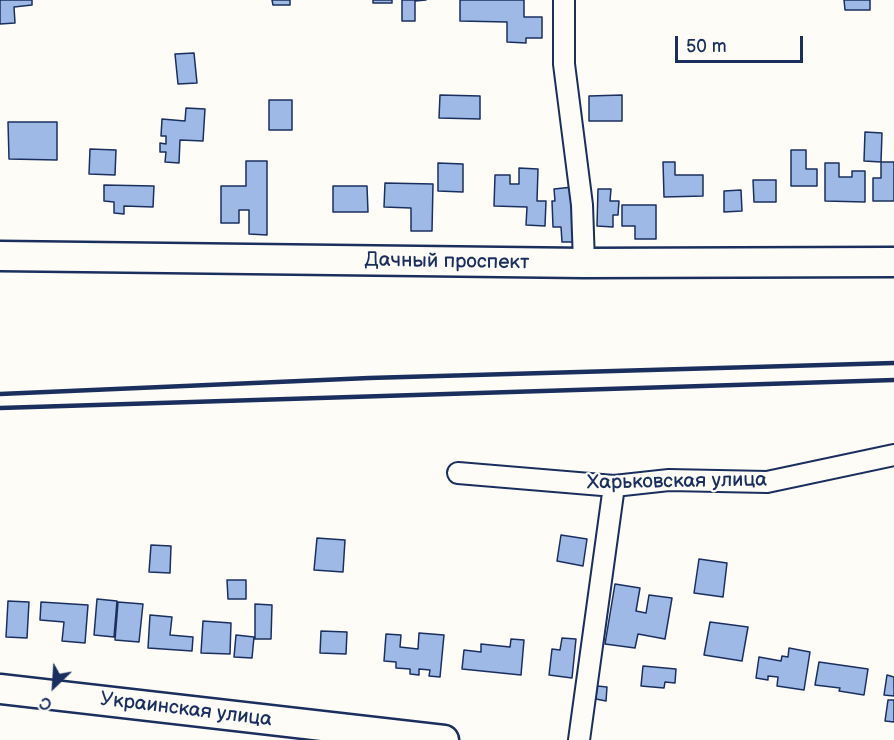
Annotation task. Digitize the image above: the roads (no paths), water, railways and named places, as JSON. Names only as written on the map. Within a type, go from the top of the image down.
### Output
[{"type":"street","points":[[564,0],[564,64],[582,205],[584,263]]},
{"type":"street","name":"Дачный проспект","points":[[0,256],[584,263],[894,262]]},
{"type":"street","name":"Харьковская улица","points":[[458,473],[614,486],[669,480],[767,482],[894,455]]},
{"type":"street","points":[[579,740],[614,486]]},
{"type":"street","name":"Украинская улица","points":[[0,689],[444,740]]},
{"type":"railway","points":[[0,394],[369,378],[894,363]]},
{"type":"railway","points":[[0,408],[894,380]]}]
